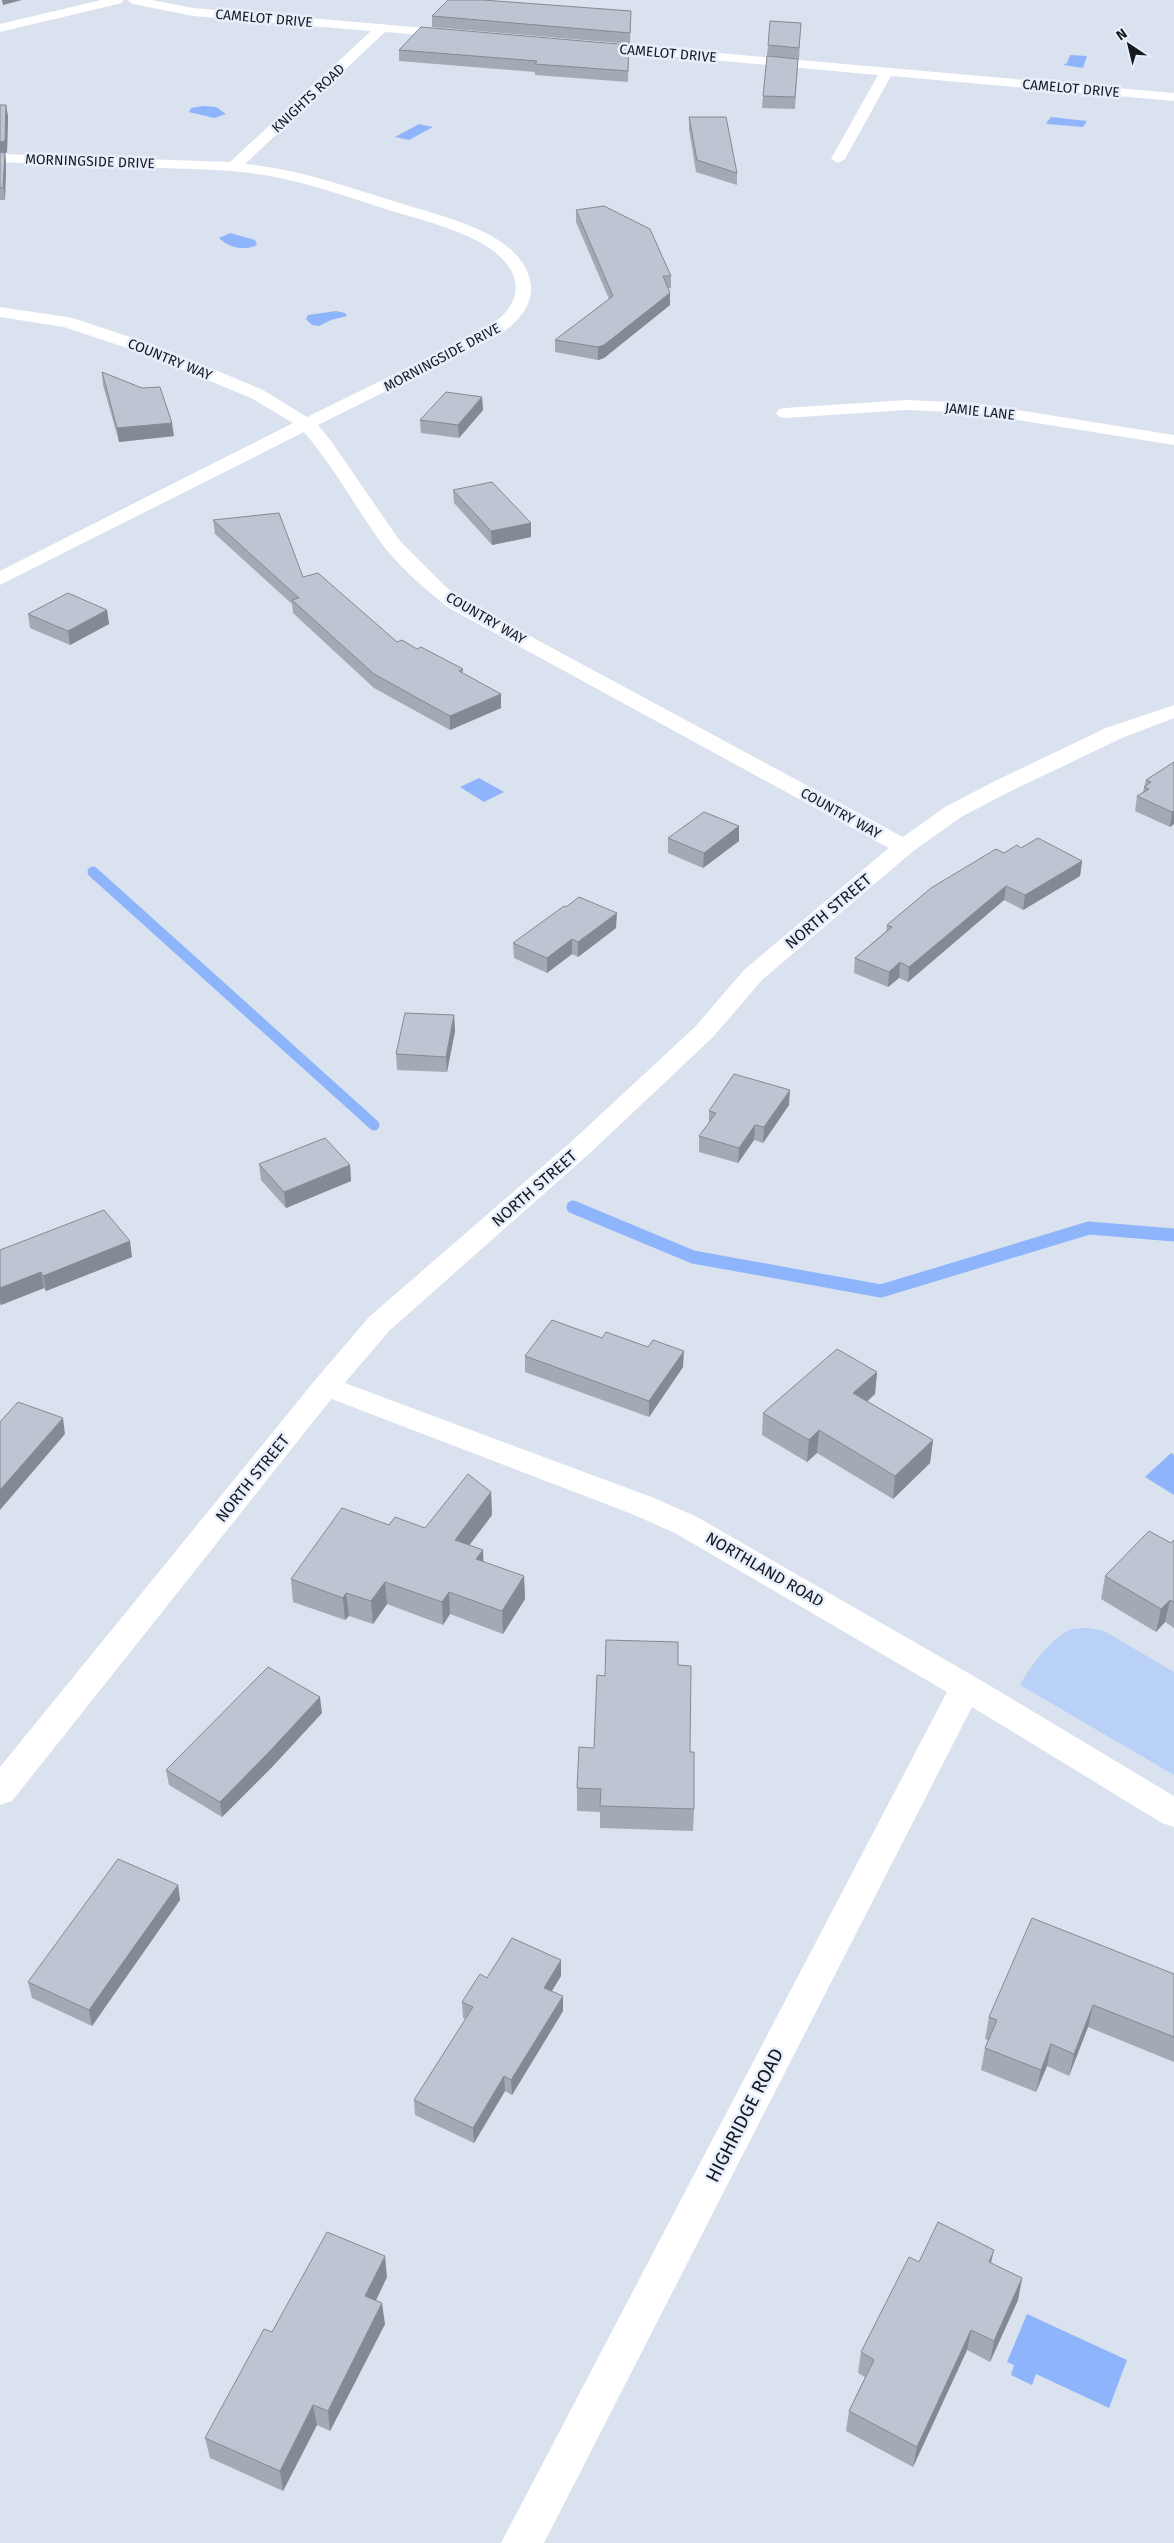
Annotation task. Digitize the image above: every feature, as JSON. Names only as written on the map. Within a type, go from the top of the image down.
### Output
[{"type":"street","points":[[0,28],[116,0]]},
{"type":"street","name":"CAMELOT DRIVE","points":[[133,0],[193,12],[468,36]]},
{"type":"street","name":"KNIGHTS ROAD","points":[[233,167],[382,28]]},
{"type":"street","name":"CAMELOT DRIVE","points":[[581,46],[1174,97]]},
{"type":"street","points":[[838,159],[887,72]]},
{"type":"street","name":"MORNINGSIDE DRIVE","points":[[0,158],[233,167],[262,170],[326,184],[466,230],[502,250],[511,258],[522,275],[524,284],[521,302],[509,320],[499,328],[423,369],[198,477],[0,579]]},
{"type":"street","name":"COUNTRY WAY","points":[[0,312],[67,322],[151,350],[257,394],[307,424],[325,445],[393,545],[438,590],[456,604],[904,847]]},
{"type":"street","name":"JAMIE LANE","points":[[785,413],[907,405],[974,408],[1174,440]]},
{"type":"street","name":"NORTH STREET","points":[[0,1791],[326,1386],[379,1324],[581,1147],[704,1032],[753,975],[904,847],[953,812],[1114,733],[1174,711]]},
{"type":"street","name":"NORTHLAND ROAD","points":[[326,1386],[686,1524],[966,1687],[1174,1813]]},
{"type":"street","name":"HIGHRIDGE ROAD","points":[[522,2543],[966,1687]]},
{"type":"shaded area","points":[[1089,1628],[1104,1631],[1174,1672],[1174,1775],[1020,1685],[1036,1661],[1058,1637],[1073,1629]]},
{"type":"water","points":[[1070,55],[1087,56],[1083,68],[1063,65],[1067,63]]},
{"type":"water","points":[[203,106],[216,107],[226,114],[214,118],[189,112],[191,108]]},
{"type":"water","points":[[1051,117],[1087,121],[1083,127],[1046,123]]},
{"type":"water","points":[[419,124],[433,127],[409,140],[395,137]]},
{"type":"water","points":[[230,233],[255,240],[257,245],[237,248],[219,238]]},
{"type":"water","points":[[336,311],[345,313],[347,316],[331,320],[319,326],[312,325],[306,319],[308,315]]},
{"type":"water","points":[[479,778],[504,792],[484,802],[460,787]]},
{"type":"water","points":[[1171,1453],[1174,1455],[1174,1495],[1145,1477]]},
{"type":"water","points":[[1027,2314],[1127,2360],[1109,2408],[1036,2374],[1032,2385],[1011,2375],[1014,2365],[1007,2362]]},
{"type":"building","points":[[448,0],[483,0],[631,11],[630,33],[432,16]]},
{"type":"building","points":[[770,21],[801,23],[799,48],[768,45]]},
{"type":"building","points":[[421,27],[629,45],[628,71],[535,64],[537,61],[399,50]]},
{"type":"building","points":[[767,56],[798,59],[795,97],[763,96]]},
{"type":"building","points":[[0,105],[6,105],[5,141],[0,142]]},
{"type":"building","points":[[689,117],[726,117],[737,173],[697,160]]},
{"type":"building","points":[[0,152],[5,153],[3,188],[0,188]]},
{"type":"building","points":[[604,206],[650,229],[671,276],[663,276],[670,293],[604,345],[598,347],[555,340],[613,296],[576,210]]},
{"type":"building","points":[[102,372],[142,388],[160,387],[172,423],[117,428]]},
{"type":"building","points":[[446,392],[482,397],[458,425],[420,420]]},
{"type":"building","points":[[492,482],[531,523],[491,531],[453,490]]},
{"type":"building","points":[[279,513],[303,577],[318,573],[397,642],[402,640],[417,649],[421,647],[463,669],[459,671],[501,694],[450,716],[374,674],[292,600],[299,598],[213,520]]},
{"type":"building","points":[[68,593],[107,610],[68,631],[28,614]]},
{"type":"building","points":[[1174,762],[1174,811],[1172,812],[1137,796],[1149,789],[1144,787],[1151,782],[1146,780]]},
{"type":"building","points":[[704,812],[739,826],[704,853],[668,838]]},
{"type":"building","points":[[1038,838],[1082,861],[1025,895],[1006,886],[909,967],[900,962],[889,972],[855,958],[892,927],[887,925],[931,888],[996,849],[1004,853],[1017,845],[1021,848]]},
{"type":"building","points":[[579,897],[617,913],[578,942],[572,939],[547,958],[513,943],[564,906],[566,907]]},
{"type":"building","points":[[405,1013],[454,1015],[446,1057],[396,1054]]},
{"type":"building","points":[[734,1074],[790,1090],[764,1127],[755,1125],[739,1148],[699,1136],[716,1113],[709,1111]]},
{"type":"building","points":[[325,1138],[350,1165],[284,1192],[259,1164]]},
{"type":"building","points":[[104,1210],[130,1241],[43,1276],[41,1272],[0,1288],[0,1250]]},
{"type":"building","points":[[552,1320],[602,1338],[606,1332],[648,1347],[653,1340],[684,1351],[649,1401],[525,1356]]},
{"type":"building","points":[[837,1349],[877,1372],[853,1393],[933,1440],[895,1476],[819,1430],[809,1440],[763,1413]]},
{"type":"building","points":[[18,1402],[63,1418],[0,1490],[0,1422]]},
{"type":"building","points":[[468,1474],[491,1492],[455,1540],[483,1550],[476,1559],[524,1576],[502,1611],[449,1592],[442,1602],[385,1582],[371,1601],[346,1593],[343,1598],[291,1579],[342,1508],[389,1525],[395,1517],[425,1528]]},
{"type":"building","points":[[1149,1531],[1171,1543],[1174,1540],[1174,1602],[1170,1600],[1161,1609],[1105,1576]]},
{"type":"building","points":[[606,1640],[678,1642],[678,1665],[691,1666],[690,1752],[694,1752],[694,1809],[600,1806],[601,1789],[577,1788],[579,1747],[594,1748],[597,1675],[605,1676]]},
{"type":"building","points":[[268,1667],[320,1697],[220,1802],[166,1770]]},
{"type":"building","points":[[118,1859],[178,1885],[89,2010],[28,1982]]},
{"type":"building","points":[[1032,1918],[1174,1974],[1174,2037],[1093,2005],[1074,2054],[1051,2044],[1041,2070],[985,2048],[997,2020],[989,2017]]},
{"type":"building","points":[[512,1938],[561,1960],[544,1988],[563,1996],[511,2080],[504,2076],[473,2128],[414,2100],[473,2007],[462,2002],[480,1974],[487,1978]]},
{"type":"building","points":[[938,2222],[994,2250],[989,2262],[1022,2278],[994,2341],[971,2330],[917,2447],[849,2411],[874,2360],[861,2352],[909,2257],[919,2262]]},
{"type":"building","points":[[327,2232],[385,2256],[365,2296],[382,2303],[328,2411],[313,2405],[280,2471],[205,2438],[264,2329],[272,2332]]},
{"type":"waterway","points":[[93,872],[374,1125]]},
{"type":"waterway","points":[[573,1207],[693,1257],[881,1291],[1089,1228],[1174,1235]]}]
